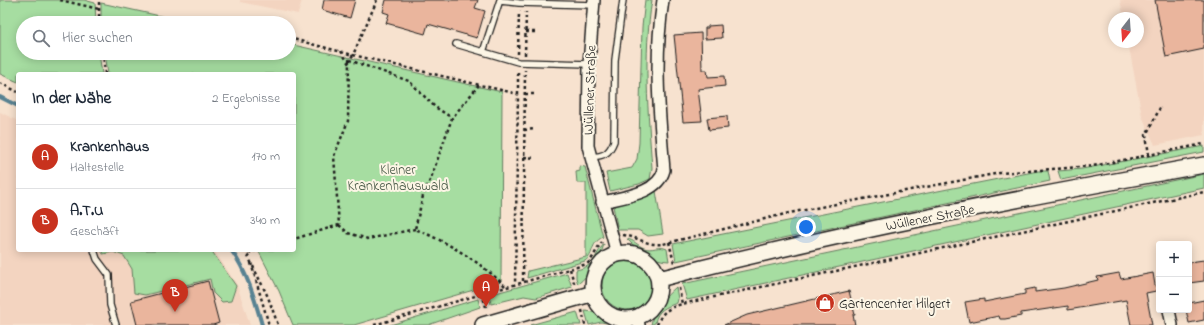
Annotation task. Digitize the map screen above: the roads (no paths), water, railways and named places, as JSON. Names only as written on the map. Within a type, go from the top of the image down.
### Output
[{"type":"main road","name":"Wüllener Straße","points":[[659,279],[785,247],[1058,192],[1204,165]]},
{"type":"main road","points":[[628,252],[638,254],[647,260],[654,268],[659,279],[660,288],[658,298],[652,307],[638,321],[613,317],[601,307],[594,293],[593,283],[595,273],[600,264],[617,254],[628,252]]},
{"type":"main road","points":[[483,325],[594,293]]},
{"type":"street","points":[[602,202],[647,189],[657,184],[662,178],[664,170],[658,108],[657,53],[664,0]]},
{"type":"street","name":"Wüllener Straße","points":[[594,2],[589,64],[588,146],[617,254]]},
{"type":"street","points":[[1170,313],[1172,325]]},
{"type":"lane","points":[[483,52],[500,0],[519,3],[594,2]]},
{"type":"lane","points":[[591,157],[602,156],[608,153],[614,141],[615,60],[623,0]]},
{"type":"lane","points":[[456,44],[518,62],[589,64]]},
{"type":"lane","points":[[95,252],[97,259],[109,275],[110,305],[116,325]]},
{"type":"waterway","points":[[0,97],[16,105]]},
{"type":"waterway","points":[[232,252],[246,276],[262,325]]},
{"type":"place","name":"Gartencenter Hilgert","points":[[825,303]]},
{"type":"place","name":"Krankenhaus","points":[[486,307]]},
{"type":"place","name":"A.T.U","points":[[175,312]]},
{"type":"park label","name":"Kleiner Krankenhauswald","points":[[398,178]]}]
